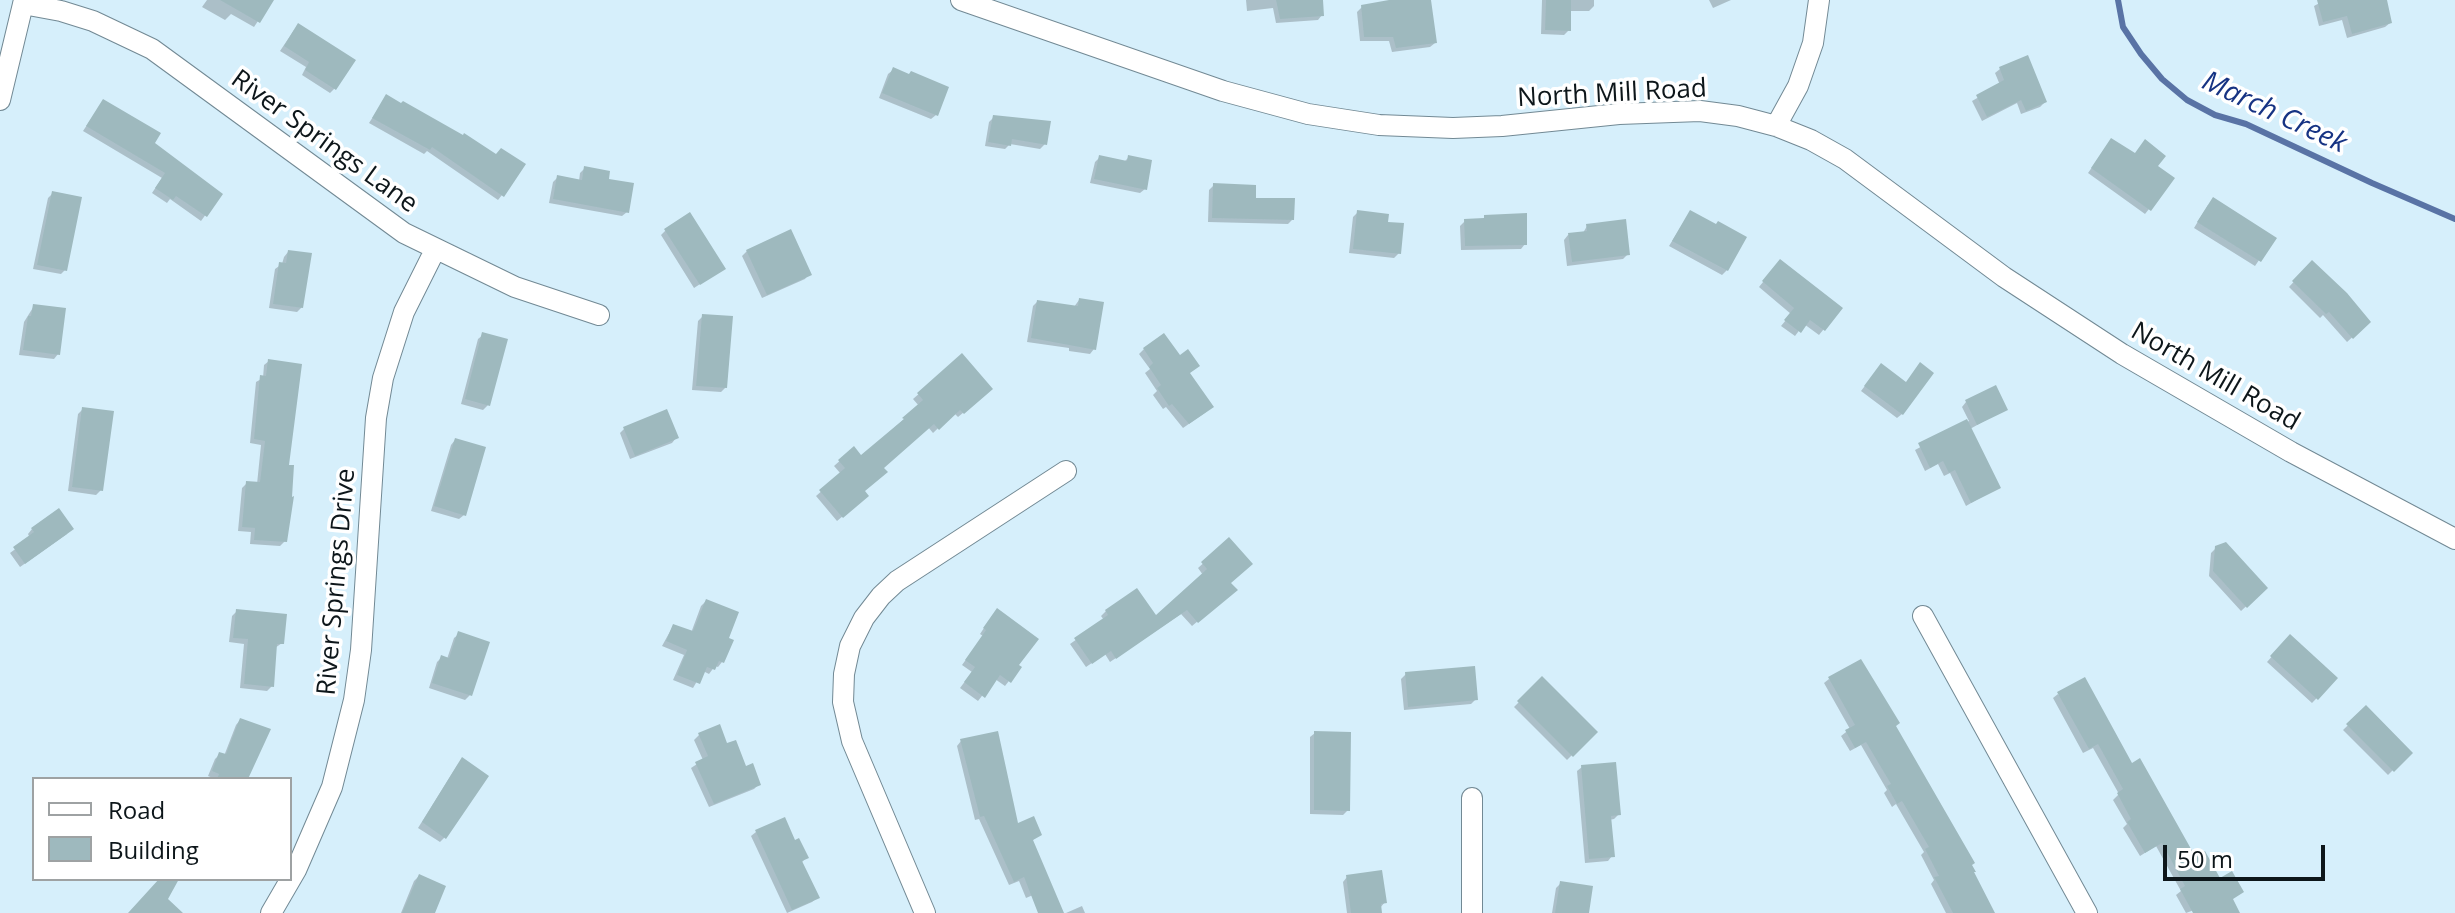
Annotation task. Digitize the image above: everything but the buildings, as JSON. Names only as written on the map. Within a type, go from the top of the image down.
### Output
[{"type":"street","name":"North Mill Road","points":[[961,0],[1223,91],[1308,114],[1379,125],[1502,126],[1619,114],[1700,111],[1738,116],[1776,126],[1811,140],[1845,159],[2004,277],[2122,354],[2291,452],[2455,539]]},
{"type":"street","points":[[1776,126],[1798,86],[1813,43],[1819,0]]},
{"type":"street","points":[[0,100],[24,2]]},
{"type":"street","name":"River Springs Lane","points":[[24,2],[93,21],[152,49],[404,233],[435,250],[515,287],[599,315]]},
{"type":"street","name":"River Springs Drive","points":[[292,877],[332,787],[351,715],[361,650],[376,418],[383,378],[404,312],[435,250]]},
{"type":"street","points":[[925,913],[852,741],[843,702],[844,674],[850,646],[864,618],[897,581],[1066,471]]},
{"type":"street","points":[[1923,616],[2087,913]]},
{"type":"street","points":[[1472,798],[1472,913]]},
{"type":"street","name":"River Springs Drive","points":[[271,913],[290,881]]},
{"type":"waterway","name":"March Creek","points":[[2118,0],[2123,27],[2141,54],[2162,79],[2187,100],[2455,219]]}]
